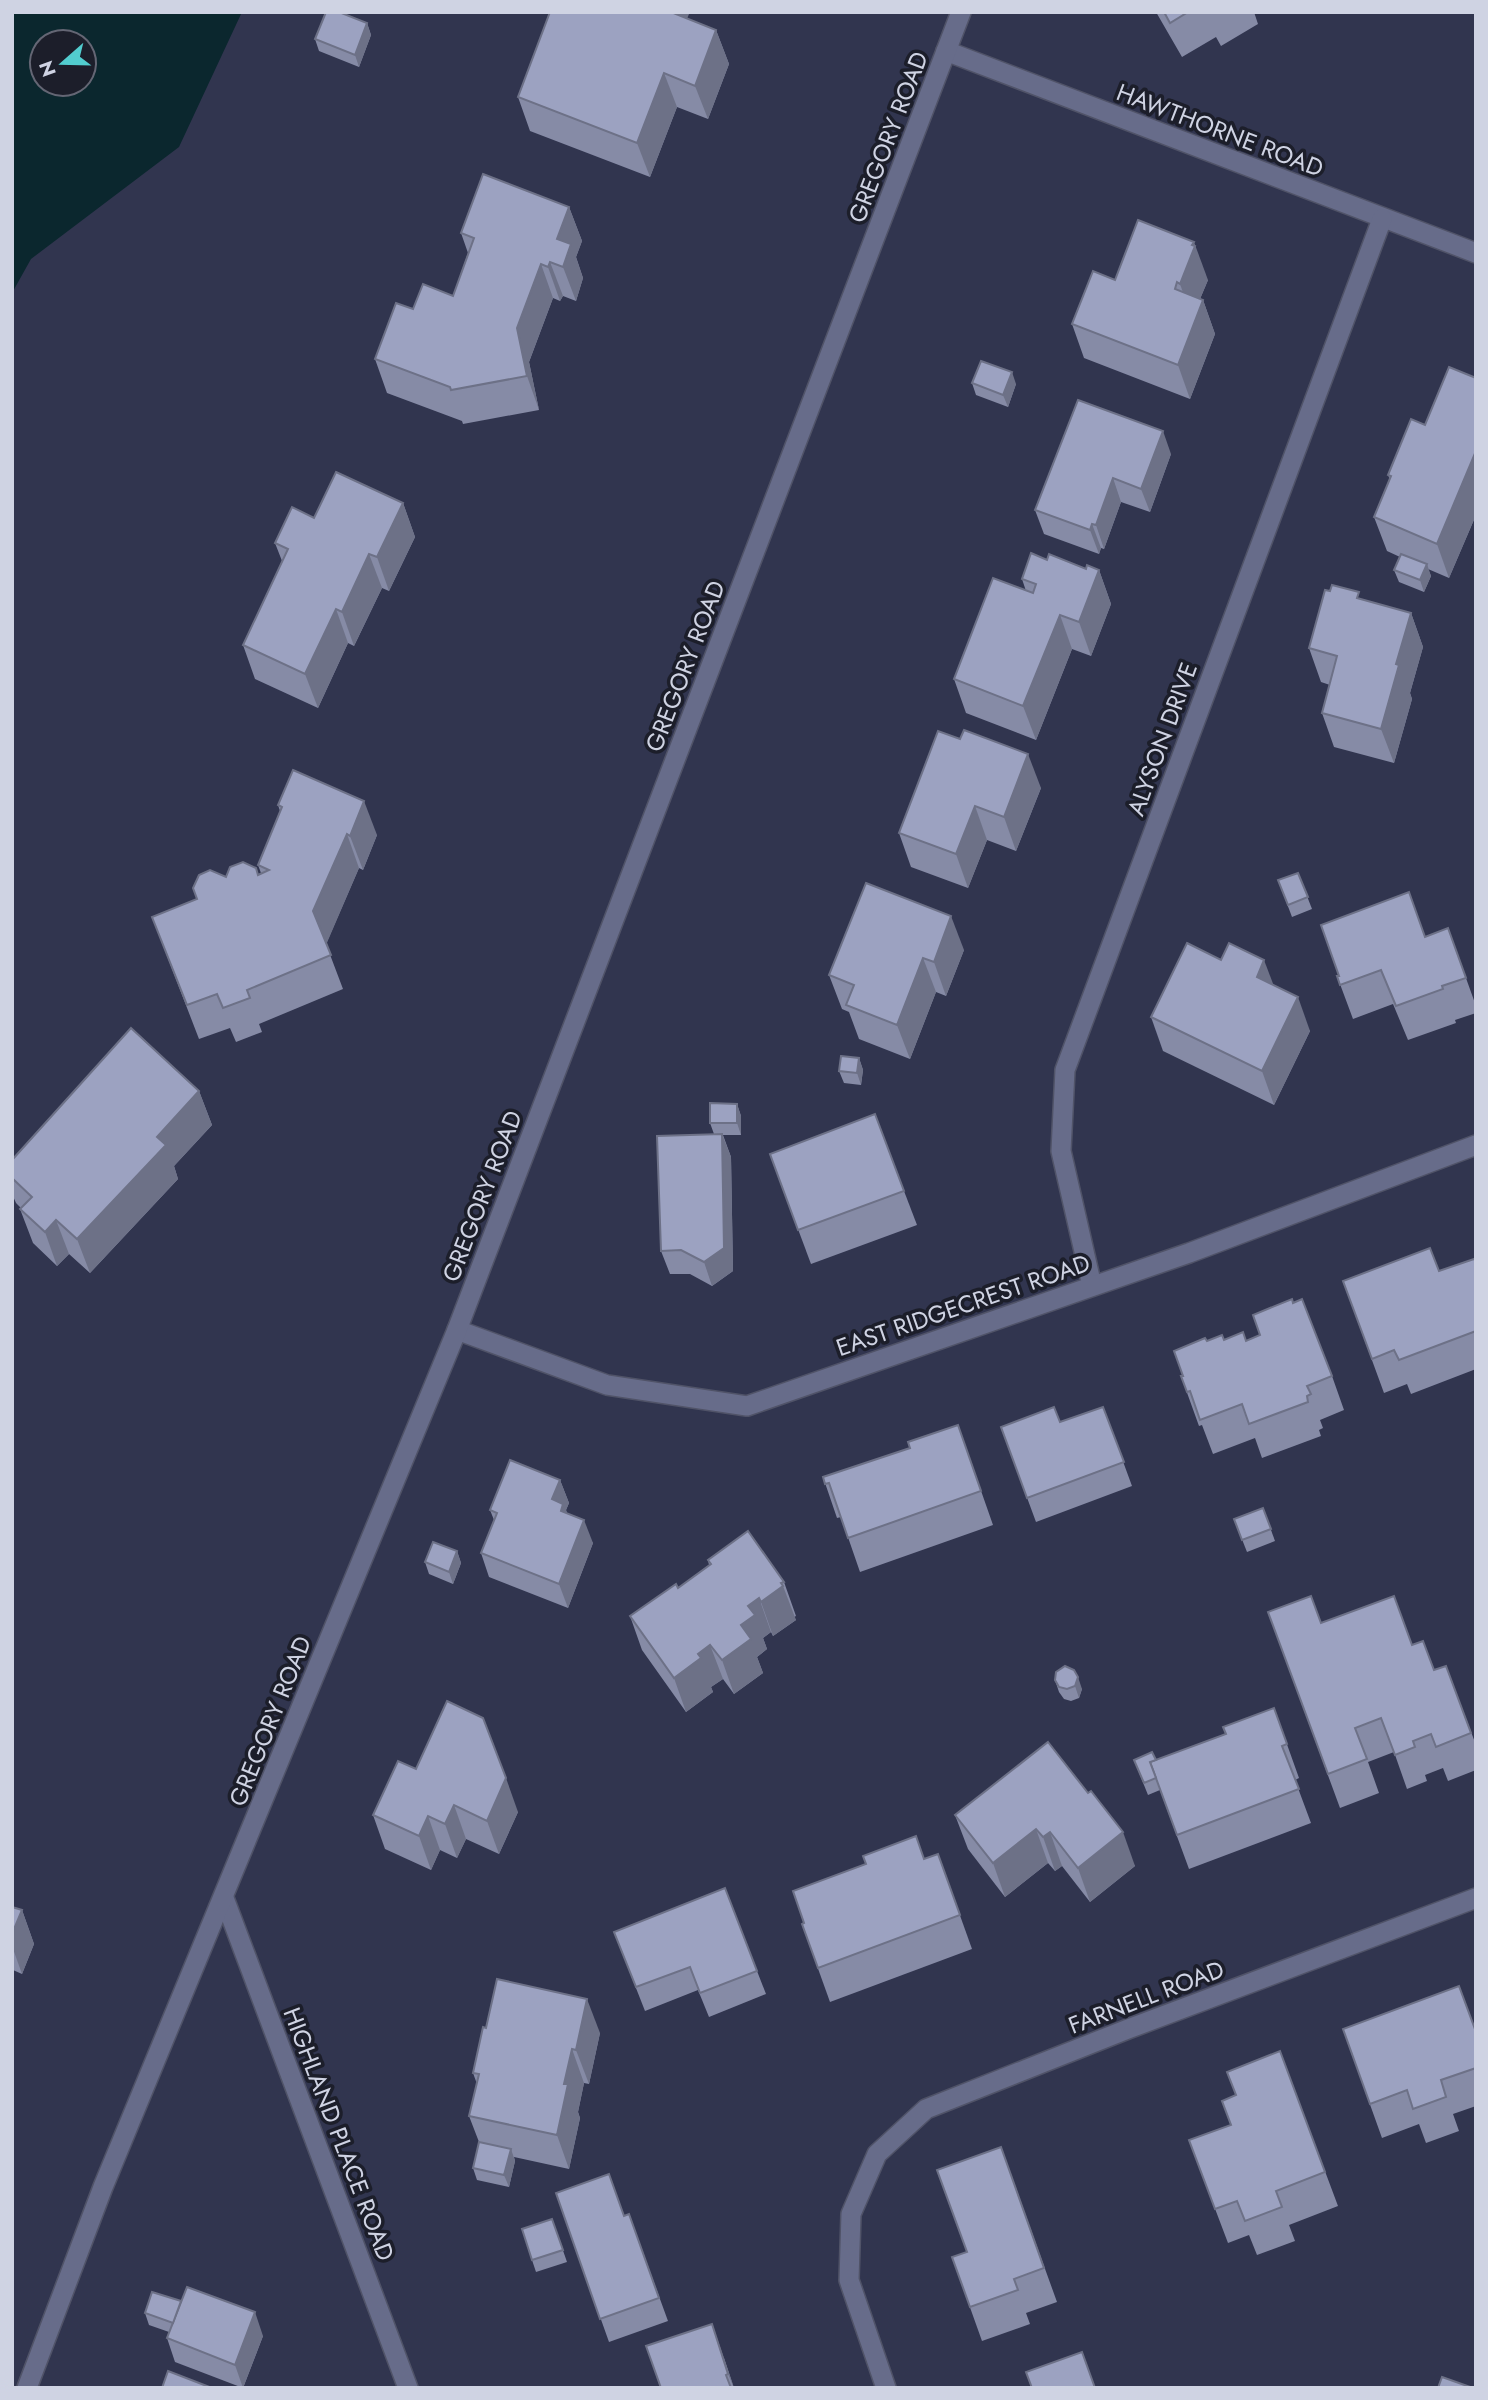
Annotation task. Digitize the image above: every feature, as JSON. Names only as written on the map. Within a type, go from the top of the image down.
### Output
[{"type":"street","name":"GREGORY ROAD","points":[[27,2388],[103,2187],[457,1330],[961,12]]},
{"type":"street","name":"HAWTHORNE ROAD","points":[[946,51],[1476,253]]},
{"type":"street","name":"ALYSON DRIVE","points":[[1093,1286],[1061,1151],[1065,1070],[1382,219]]},
{"type":"street","name":"EAST RIDGECREST ROAD","points":[[457,1330],[607,1385],[747,1405],[1189,1253],[1476,1145]]},
{"type":"street","name":"HIGHLAND PLACE ROAD","points":[[224,1898],[408,2388]]},
{"type":"street","name":"FARNELL ROAD","points":[[886,2388],[849,2280],[850,2214],[877,2154],[926,2109],[1128,2029],[1476,1898]]},
{"type":"shaded area","points":[[12,12],[242,12],[179,147],[31,259],[12,293]]},
{"type":"building","points":[[326,12],[339,12],[367,23],[355,55],[315,39]]},
{"type":"building","points":[[550,12],[671,12],[716,30],[695,86],[664,73],[637,143],[518,97]]},
{"type":"building","points":[[1164,12],[1188,12],[1170,23]]},
{"type":"building","points":[[483,174],[569,207],[557,239],[571,244],[563,267],[550,262],[548,267],[541,264],[517,328],[527,376],[451,390],[450,387],[375,359],[396,303],[413,309],[423,284],[453,296],[474,238],[461,233]]},
{"type":"building","points":[[1138,220],[1194,242],[1192,245],[1195,246],[1180,284],[1177,282],[1175,289],[1203,300],[1178,365],[1072,324],[1093,271],[1115,280]]},
{"type":"building","points":[[981,361],[1012,372],[1003,395],[972,383]]},
{"type":"building","points":[[1449,367],[1476,378],[1476,451],[1437,544],[1374,517],[1411,419],[1425,425]]},
{"type":"building","points":[[1078,400],[1163,431],[1141,489],[1113,478],[1096,525],[1092,524],[1090,530],[1035,510]]},
{"type":"building","points":[[336,472],[403,503],[377,557],[369,554],[342,612],[336,609],[305,674],[243,645],[288,549],[275,543],[292,507],[314,518]]},
{"type":"building","points":[[1031,553],[1047,560],[1049,554],[1086,569],[1087,565],[1099,570],[1079,622],[1060,615],[1023,706],[954,679],[993,578],[1033,593],[1036,584],[1022,579]]},
{"type":"building","points":[[1401,554],[1427,564],[1420,580],[1394,570]]},
{"type":"building","points":[[1332,585],[1359,592],[1357,598],[1411,613],[1381,729],[1322,713],[1337,656],[1309,648],[1325,590],[1330,591]]},
{"type":"building","points":[[964,730],[1028,754],[1004,817],[975,806],[956,854],[899,833],[938,731],[960,739]]},
{"type":"building","points":[[293,770],[364,801],[313,911],[331,955],[247,990],[250,998],[223,1008],[217,994],[187,1005],[152,917],[197,899],[193,888],[199,875],[210,870],[226,877],[230,867],[243,862],[256,868],[258,875],[269,870],[258,865],[282,807],[278,805]]},
{"type":"building","points":[[1298,873],[1308,897],[1288,905],[1278,880]]},
{"type":"building","points":[[866,883],[951,916],[934,962],[923,958],[897,1025],[846,1005],[854,985],[829,975]]},
{"type":"building","points":[[1409,892],[1425,937],[1448,928],[1466,978],[1396,1006],[1381,970],[1340,985],[1321,925]]},
{"type":"building","points":[[1187,943],[1221,960],[1229,943],[1264,960],[1257,977],[1298,997],[1262,1071],[1151,1017]]},
{"type":"building","points":[[131,1028],[199,1091],[157,1137],[166,1145],[77,1239],[56,1220],[45,1232],[20,1209],[32,1197],[12,1178],[12,1160]]},
{"type":"building","points":[[841,1056],[859,1058],[857,1073],[839,1071]]},
{"type":"building","points":[[710,1103],[737,1104],[737,1123],[710,1123]]},
{"type":"building","points":[[875,1114],[904,1191],[798,1230],[770,1154]]},
{"type":"building","points":[[722,1134],[724,1248],[704,1262],[681,1250],[661,1251],[657,1136]]},
{"type":"building","points":[[1430,1248],[1439,1271],[1474,1259],[1476,1262],[1476,1331],[1399,1360],[1394,1350],[1372,1359],[1343,1281]]},
{"type":"building","points":[[1292,1299],[1293,1303],[1302,1299],[1332,1376],[1307,1386],[1311,1394],[1307,1396],[1308,1402],[1249,1424],[1242,1404],[1200,1420],[1190,1391],[1187,1392],[1174,1351],[1205,1338],[1207,1341],[1222,1335],[1224,1340],[1243,1332],[1246,1341],[1260,1335],[1253,1315]]},
{"type":"building","points":[[1054,1407],[1060,1422],[1103,1407],[1124,1462],[1027,1498],[1001,1427]]},
{"type":"building","points":[[958,1425],[981,1491],[848,1538],[829,1483],[825,1484],[823,1477],[910,1448],[908,1442]]},
{"type":"building","points":[[510,1460],[560,1480],[552,1499],[563,1504],[561,1511],[584,1520],[559,1584],[481,1553],[497,1513],[490,1510]]},
{"type":"building","points":[[1263,1508],[1271,1529],[1242,1540],[1234,1519]]},
{"type":"building","points":[[748,1531],[784,1582],[781,1583],[783,1586],[761,1602],[759,1598],[748,1606],[755,1615],[741,1625],[751,1639],[722,1660],[710,1645],[698,1654],[701,1658],[674,1678],[630,1616],[676,1584],[678,1588],[711,1564],[708,1560]]},
{"type":"building","points":[[433,1542],[457,1551],[449,1572],[425,1562]]},
{"type":"building","points":[[1311,1596],[1321,1623],[1394,1596],[1412,1645],[1423,1641],[1434,1670],[1446,1666],[1471,1733],[1436,1747],[1431,1734],[1413,1741],[1415,1747],[1395,1755],[1381,1718],[1355,1728],[1367,1759],[1328,1774],[1268,1612]]},
{"type":"building","points":[[1065,1666],[1074,1670],[1078,1677],[1075,1686],[1067,1689],[1059,1687],[1055,1680],[1056,1672]]},
{"type":"building","points":[[447,1701],[483,1718],[506,1778],[487,1821],[454,1805],[445,1824],[428,1816],[419,1836],[373,1815],[398,1761],[416,1769]]},
{"type":"building","points":[[1274,1708],[1287,1744],[1282,1746],[1299,1789],[1177,1835],[1150,1762],[1226,1734],[1223,1727]]},
{"type":"building","points":[[1048,1742],[1123,1832],[1078,1868],[1050,1832],[1043,1837],[1036,1829],[993,1863],[955,1815]]},
{"type":"building","points":[[1152,1752],[1156,1760],[1150,1762],[1156,1778],[1144,1783],[1134,1760]]},
{"type":"building","points":[[916,1836],[924,1859],[938,1854],[960,1915],[818,1968],[793,1891],[866,1864],[863,1856]]},
{"type":"building","points":[[725,1888],[757,1971],[700,1993],[690,1967],[636,1987],[614,1932]]},
{"type":"building","points":[[12,1907],[22,1910],[12,1934]]},
{"type":"building","points":[[497,1979],[587,1999],[576,2050],[572,2049],[564,2084],[568,2084],[557,2135],[469,2116],[479,2074],[473,2073]]},
{"type":"building","points":[[1459,1986],[1476,2032],[1476,2068],[1441,2080],[1446,2097],[1413,2109],[1407,2090],[1370,2104],[1343,2029]]},
{"type":"building","points":[[1280,2051],[1325,2172],[1276,2191],[1282,2207],[1245,2221],[1237,2201],[1215,2209],[1189,2140],[1231,2125],[1222,2101],[1236,2095],[1227,2072]]},
{"type":"building","points":[[479,2142],[511,2149],[504,2175],[473,2168]]},
{"type":"building","points":[[1001,2147],[1044,2268],[1014,2279],[1018,2290],[970,2307],[952,2257],[967,2252],[937,2170]]},
{"type":"building","points":[[609,2174],[624,2216],[629,2214],[659,2298],[600,2319],[556,2193]]},
{"type":"building","points":[[552,2219],[563,2250],[532,2260],[522,2229]]},
{"type":"building","points":[[187,2287],[255,2312],[235,2365],[167,2338]]},
{"type":"building","points":[[152,2292],[181,2301],[173,2323],[145,2313]]},
{"type":"building","points":[[712,2324],[731,2388],[661,2388],[646,2346]]},
{"type":"building","points":[[1082,2352],[1095,2388],[1032,2388],[1026,2372]]},
{"type":"building","points":[[168,2371],[212,2388],[162,2388]]},
{"type":"building","points":[[1442,2377],[1473,2388],[1438,2388]]}]
